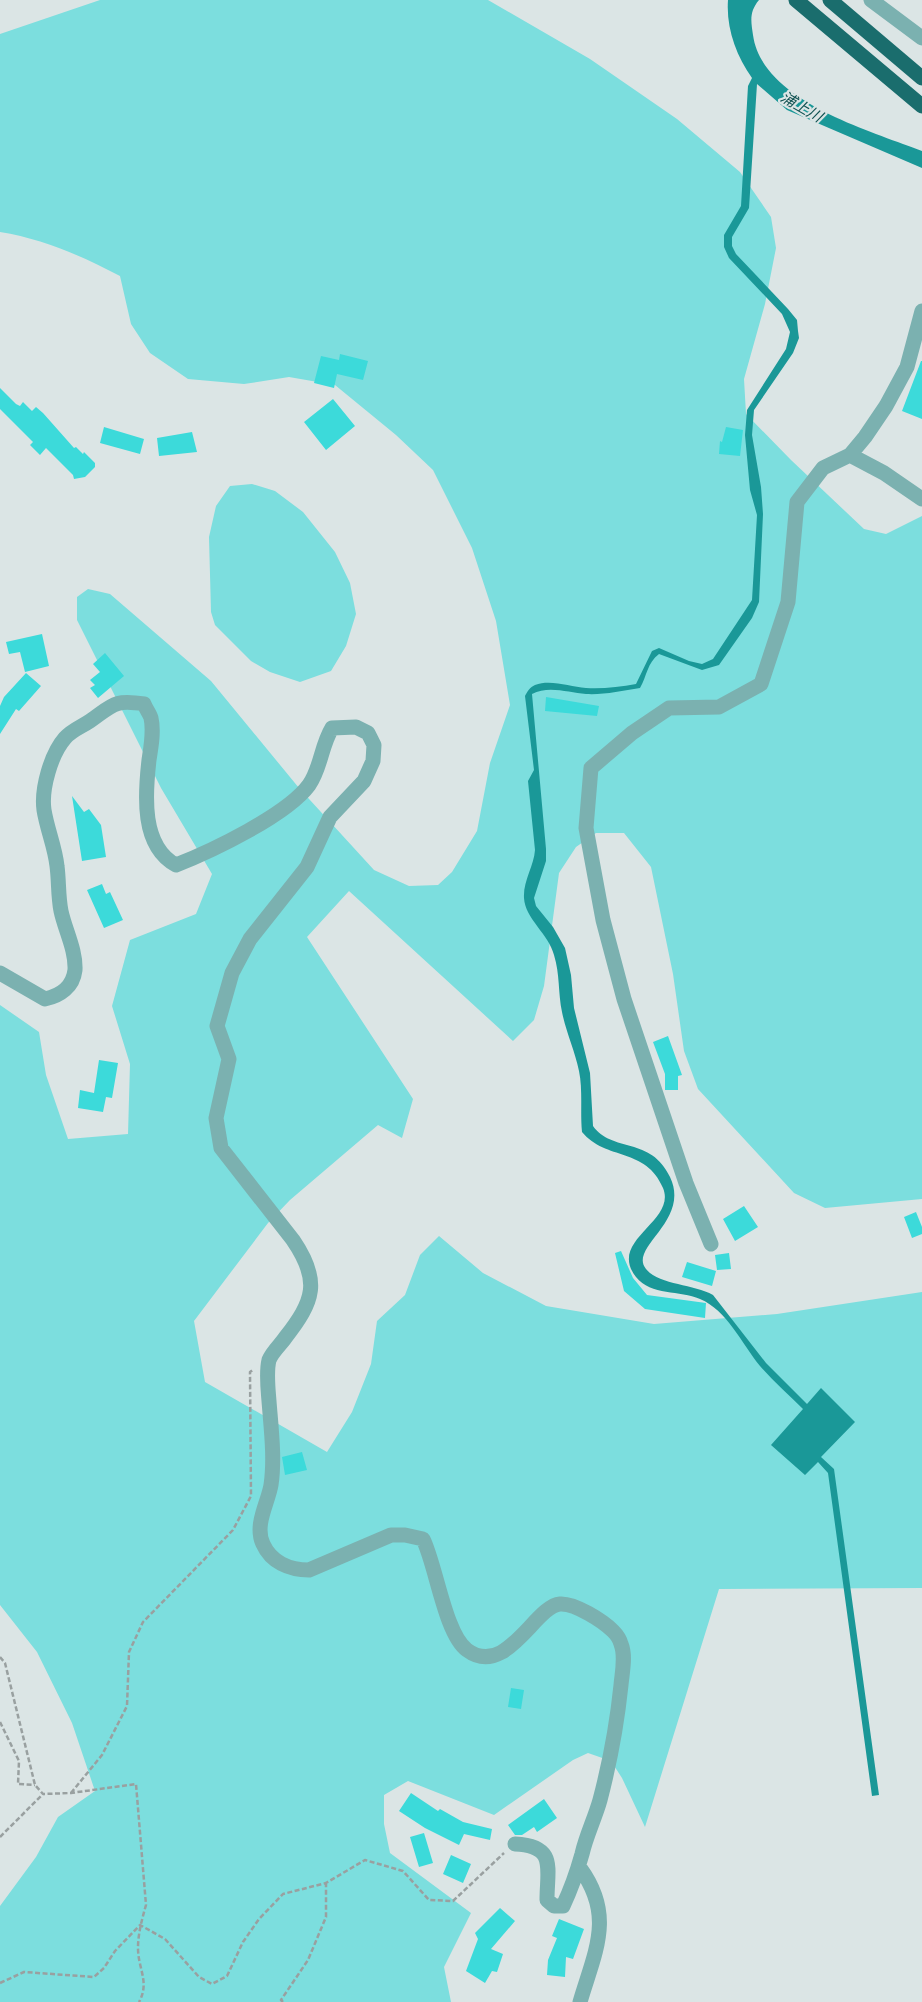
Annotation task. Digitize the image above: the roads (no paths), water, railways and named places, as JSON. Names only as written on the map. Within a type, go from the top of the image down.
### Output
[{"type":"highway","points":[[796,0],[922,106]]},
{"type":"highway","points":[[830,0],[922,78]]},
{"type":"street","points":[[871,0],[922,38]]},
{"type":"street","points":[[711,1244],[686,1183],[624,999],[603,920],[586,828],[590,768],[632,733],[669,708],[719,707],[761,684],[788,602],[797,502],[823,468],[850,455],[865,438],[886,406],[907,367],[922,311]]},
{"type":"street","points":[[850,455],[884,473],[922,499]]},
{"type":"street","points":[[0,973],[45,999],[56,997],[68,988],[75,971],[73,952],[61,909],[57,864],[44,808],[46,789],[54,760],[64,740],[76,728],[110,706],[126,701],[144,704],[151,718],[152,738],[146,787],[148,824],[157,849],[165,859],[176,865],[220,845],[276,812],[302,793],[311,783],[324,740],[332,728],[342,726],[356,727],[368,733],[374,745],[373,761],[364,781],[330,817],[307,866],[250,939],[232,973],[216,1026],[229,1059],[216,1118],[221,1148],[304,1256],[310,1278],[311,1296],[302,1317],[269,1359],[268,1384],[272,1438],[271,1484],[260,1523],[262,1542],[270,1556],[296,1570],[309,1570],[391,1536],[405,1535],[423,1539],[430,1554],[451,1626],[467,1650],[484,1656],[498,1655],[521,1638],[549,1609],[560,1604],[576,1608],[597,1618],[613,1632],[622,1644],[623,1664],[612,1749],[599,1801],[582,1854],[580,1868],[575,1874],[563,1906],[554,1906],[547,1900],[548,1868],[544,1854],[534,1845],[515,1844]]},
{"type":"street","points":[[580,1868],[590,1882],[599,1906],[601,1928],[580,2002]]},
{"type":"water","name":"浦上川","points":[[728,0],[759,0],[752,13],[753,35],[761,58],[776,78],[796,95],[821,110],[922,151],[922,168],[787,110],[757,84],[749,208],[732,237],[732,246],[736,254],[797,320],[799,338],[793,353],[754,410],[752,435],[761,487],[763,514],[759,602],[752,618],[719,665],[702,670],[659,654],[650,666],[640,688],[599,694],[545,690],[532,694],[546,849],[546,861],[534,898],[536,906],[553,927],[565,948],[571,975],[574,1008],[590,1073],[593,1126],[610,1140],[642,1150],[653,1156],[662,1164],[670,1177],[674,1193],[673,1207],[667,1220],[645,1252],[643,1261],[646,1269],[659,1278],[713,1295],[766,1363],[807,1404],[821,1388],[855,1422],[821,1457],[834,1469],[879,1795],[872,1796],[828,1473],[818,1462],[805,1475],[771,1445],[803,1409],[760,1366],[726,1319],[710,1304],[700,1299],[658,1290],[642,1283],[636,1277],[629,1264],[630,1252],[635,1242],[661,1211],[665,1200],[663,1188],[656,1175],[647,1166],[602,1147],[582,1132],[580,1078],[562,1012],[556,962],[547,940],[528,913],[524,898],[525,886],[535,850],[528,781],[534,770],[525,696],[529,690],[541,683],[592,688],[611,688],[636,684],[652,651],[659,648],[689,661],[702,664],[713,659],[752,600],[757,515],[750,490],[745,435],[747,410],[786,349],[790,332],[782,314],[729,258],[724,247],[724,235],[741,206],[748,86],[752,78],[741,60],[733,41],[730,31]]}]
